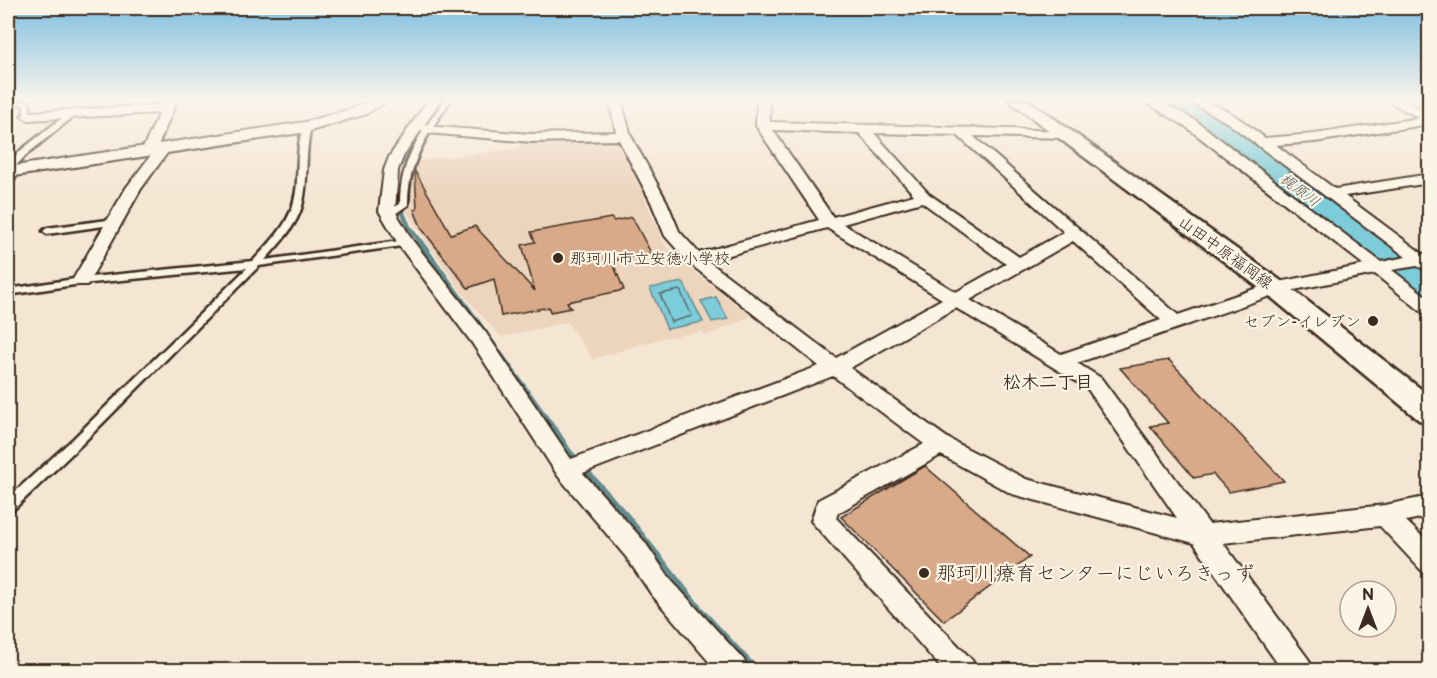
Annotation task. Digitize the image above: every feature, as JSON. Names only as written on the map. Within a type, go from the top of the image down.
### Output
[{"type":"main road","name":"山田中原福岡線","points":[[1061,132],[1275,288],[1430,412]]},
{"type":"street","points":[[81,281],[156,150],[161,132]]},
{"type":"street","points":[[9,174],[277,132]]},
{"type":"street","points":[[413,132],[396,157],[390,178],[389,214],[406,243],[479,338],[566,470],[635,549],[661,588],[734,670]]},
{"type":"street","points":[[458,132],[532,138],[624,136]]},
{"type":"street","points":[[623,132],[659,202],[671,233],[695,259],[834,368],[941,445],[1020,487],[1202,535],[1385,514],[1430,506]]},
{"type":"street","points":[[767,132],[828,222],[1094,383],[1299,670]]},
{"type":"street","points":[[865,132],[924,197],[1017,264]]},
{"type":"street","points":[[949,132],[1066,135]]},
{"type":"street","points":[[961,132],[1073,234],[1176,323]]},
{"type":"street","points":[[1201,132],[1430,309]]},
{"type":"street","points":[[1248,132],[1426,262]]},
{"type":"street","points":[[1262,142],[1314,138],[1353,132]]},
{"type":"street","points":[[1332,194],[1430,178]]},
{"type":"street","points":[[695,259],[924,197]]},
{"type":"street","points":[[566,470],[834,368],[1073,234]]},
{"type":"street","points":[[1059,362],[1275,288],[1378,268],[1426,262]]},
{"type":"street","points":[[941,445],[827,507],[823,521],[962,670]]},
{"type":"street","points":[[1385,514],[1430,562]]},
{"type":"lane","points":[[9,174],[23,153],[50,132]]},
{"type":"lane","points":[[8,506],[78,441],[256,264],[295,214],[306,132]]},
{"type":"lane","points":[[389,214],[404,205],[403,182],[406,168],[426,132]]},
{"type":"lane","points":[[47,231],[114,222]]},
{"type":"lane","points":[[8,292],[81,281],[256,264],[406,243]]},
{"type":"shaded area","name":"那珂川市立安徳小学校","points":[[618,138],[665,245],[693,271],[751,316],[706,336],[700,332],[662,338],[593,359],[567,322],[501,337],[463,294],[406,211],[413,204],[409,198],[415,161],[518,148],[521,139]]},
{"type":"water","points":[[683,282],[703,322],[667,329],[650,288]]},
{"type":"water","points":[[716,297],[728,319],[712,322],[701,301]]},
{"type":"building","points":[[415,171],[451,234],[475,226],[535,291],[522,245],[535,242],[531,232],[611,218],[614,221],[632,217],[651,253],[612,261],[624,290],[567,302],[571,308],[550,312],[549,307],[501,316],[494,279],[468,288],[422,229],[414,210],[417,209]]},
{"type":"building","points":[[1169,360],[1284,481],[1229,492],[1213,474],[1194,478],[1150,426],[1168,423],[1120,368]]},
{"type":"building","points":[[925,466],[1030,557],[944,621],[841,517]]},
{"type":"waterway","points":[[399,167],[420,132]]},
{"type":"waterway","name":"梶原川","points":[[1222,132],[1430,288]]},
{"type":"waterway","points":[[395,195],[409,227],[421,243]]},
{"type":"waterway","points":[[420,242],[555,431]]},
{"type":"waterway","points":[[554,430],[568,452],[627,518],[701,612],[755,670]]},
{"type":"place","name":"那珂川市立安徳小学校","points":[[558,258]]},
{"type":"place","name":"セブン-イレブン","points":[[1373,321]]},
{"type":"place","name":"那珂川療育センターにじいろきっず","points":[[924,573]]},
{"type":"district","name":"松木二丁目","points":[[1048,382]]}]
